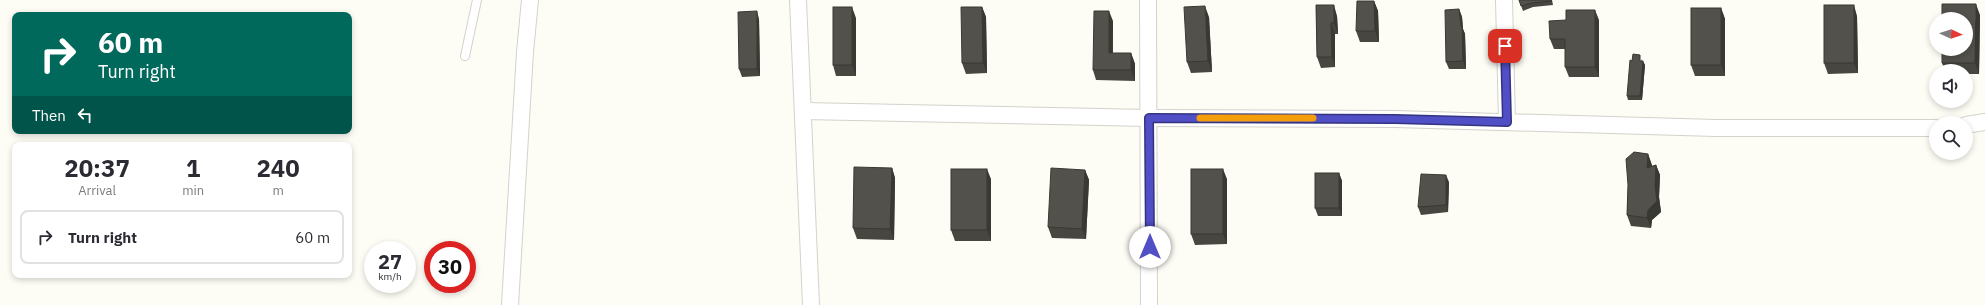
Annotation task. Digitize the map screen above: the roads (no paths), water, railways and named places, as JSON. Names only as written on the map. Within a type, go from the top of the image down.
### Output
[{"type":"street","points":[[510,305],[524,59],[530,0]]},
{"type":"street","points":[[798,0],[811,305]]},
{"type":"street","points":[[1148,0],[1149,305]]},
{"type":"street","points":[[1504,0],[1507,122]]},
{"type":"street","points":[[803,111],[1149,118],[1387,119],[1716,128],[1929,128]]},
{"type":"street","points":[[1973,124],[1985,122]]},
{"type":"lane","points":[[466,56],[477,0]]}]
